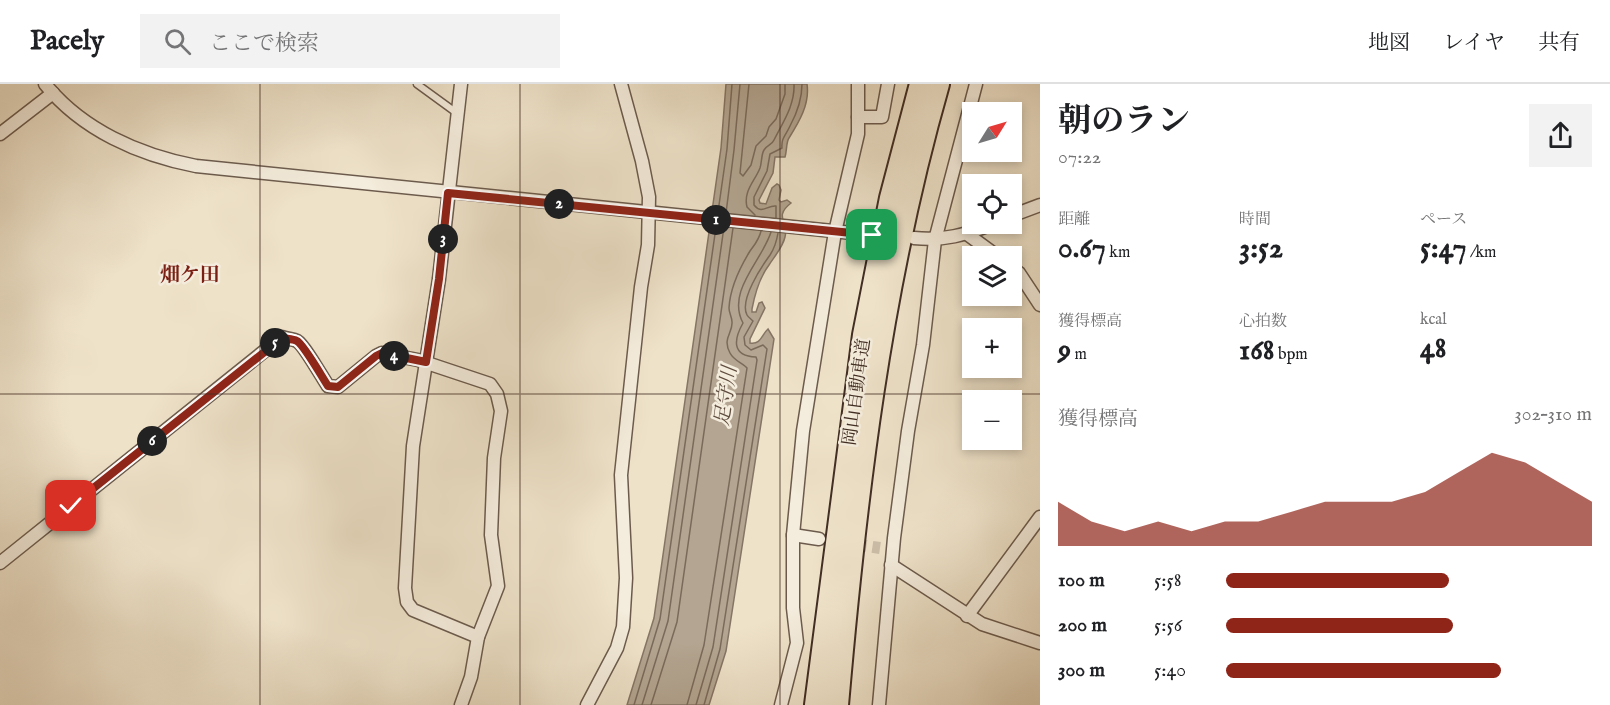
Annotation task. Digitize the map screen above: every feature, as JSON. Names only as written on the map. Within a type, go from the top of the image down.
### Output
[{"type":"highway","name":"岡山自動車道","points":[[816,705],[864,335],[891,198],[921,84]]},
{"type":"highway","name":"岡山自動車道","points":[[843,637],[880,339],[907,204],[938,84]]},
{"type":"highway","points":[[831,705],[843,637]]},
{"type":"highway","points":[[837,705],[843,637]]},
{"type":"street","points":[[461,84],[439,279],[413,446],[405,588],[407,602],[413,610],[478,638]]},
{"type":"street","points":[[781,705],[797,643],[793,608],[793,535],[803,431],[831,232],[858,134],[858,84]]},
{"type":"street","points":[[858,117],[882,117],[888,84]]},
{"type":"street","points":[[879,705],[891,565],[887,549],[923,345],[935,240],[976,84]]},
{"type":"street","points":[[587,705],[617,648],[624,620],[626,578],[621,475],[641,287],[652,214],[642,160],[621,86]]},
{"type":"street","points":[[0,134],[49,89],[69,109],[107,135],[129,147],[172,162],[448,193],[872,235]]},
{"type":"street","points":[[1022,212],[1040,205]]},
{"type":"street","points":[[914,238],[935,240],[967,234],[983,246]]},
{"type":"street","points":[[1022,278],[1040,305]]},
{"type":"street","points":[[0,563],[282,338],[298,342],[308,352],[312,363],[328,386],[338,387],[382,353],[426,362],[490,384],[500,402],[501,411],[494,458],[491,535],[498,585],[478,638],[471,677],[461,705]]},
{"type":"street","points":[[967,616],[1040,517]]},
{"type":"street","points":[[793,535],[819,539]]},
{"type":"street","points":[[891,565],[982,624],[1040,643]]},
{"type":"lane","points":[[417,84],[454,111],[459,112]]},
{"type":"water","name":"足守川","points":[[726,84],[807,84],[807,99],[803,112],[788,140],[785,157],[775,157],[773,173],[759,200],[760,203],[766,204],[772,188],[777,184],[781,190],[779,200],[781,202],[787,200],[791,203],[782,216],[786,232],[784,241],[760,280],[752,309],[752,312],[756,312],[759,303],[762,302],[765,308],[750,343],[759,341],[768,329],[774,339],[726,651],[709,705],[627,705],[654,618],[721,148]]},
{"type":"tunnel","points":[[819,539],[880,548]]},
{"type":"district","name":"畑ケ田","points":[[190,274]]},
{"type":"route","points":[[71,506],[282,338],[298,342],[308,352],[312,363],[328,386],[338,387],[382,353],[426,362],[439,279],[448,193],[872,235]]}]
